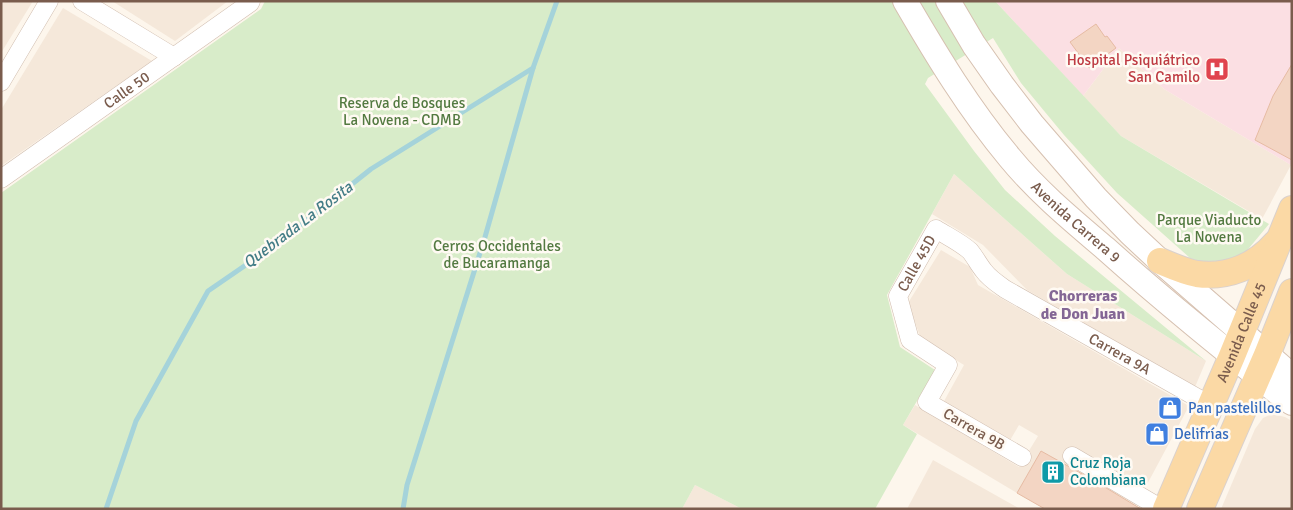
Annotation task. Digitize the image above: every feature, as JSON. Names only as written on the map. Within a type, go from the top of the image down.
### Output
[{"type":"main road","name":"Avenida Carrera 9","points":[[905,1],[963,96],[985,127],[1037,188],[1114,257],[1232,356],[1292,376]]},
{"type":"main road","name":"Avenida Carrera 9","points":[[948,1],[974,45],[1002,85],[1064,162],[1130,233],[1242,332],[1262,366],[1286,399],[1292,403]]},
{"type":"main road","name":"Avenida Calle 45","points":[[1166,509],[1232,356],[1292,209]]},
{"type":"main road","points":[[1160,261],[1196,274],[1225,274],[1260,259],[1278,240]]},
{"type":"main road","name":"Avenida Calle 45","points":[[1200,509],[1292,292]]},
{"type":"street","points":[[1,82],[50,1]]},
{"type":"street","points":[[82,1],[174,57]]},
{"type":"street","name":"Calle 50","points":[[1,179],[251,1]]},
{"type":"street","name":"Calle 45D","points":[[927,402],[948,365],[910,340],[898,296],[936,229]]},
{"type":"street","name":"Carrera 9A","points":[[936,229],[968,250],[978,261],[983,271],[1005,289],[1210,405]]},
{"type":"street","name":"Carrera 9B","points":[[927,402],[1022,456]]},
{"type":"street","points":[[1072,456],[1162,509]]},
{"type":"shaded area","points":[[1,1],[33,1],[1,53]]},
{"type":"shaded area","points":[[112,1],[228,1],[175,41]]},
{"type":"shaded area","name":"Hospital Psiquiátrico San Camilo","points":[[995,1],[1292,1],[1291,165],[1164,89],[1119,48],[1083,96]]},
{"type":"shaded area","points":[[63,8],[152,61],[1,166],[1,110]]},
{"type":"shaded area","points":[[1119,48],[1164,89],[1291,165],[1262,219],[1121,136],[1083,96]]},
{"type":"shaded area","points":[[954,174],[1067,274],[1206,361],[1195,387],[1027,290],[983,245],[932,214]]},
{"type":"shaded area","points":[[941,250],[970,267],[978,285],[1189,406],[1136,505],[1041,451],[1017,493],[903,425],[915,405],[1019,467],[1038,436],[1019,425],[1009,442],[943,403],[964,365],[921,339],[908,303]]},
{"type":"shaded area","points":[[1272,414],[1292,421],[1292,509],[1221,509],[1255,429],[1263,418]]},
{"type":"shaded area","points":[[933,460],[1020,509],[907,509]]},
{"type":"shaded area","points":[[695,485],[742,509],[682,509]]},
{"type":"green space","name":"Cerros Occidentales de Bucaramanga","points":[[265,1],[995,1],[1121,136],[1269,224],[1245,253],[1233,261],[1204,263],[1190,258],[1117,193],[1064,135],[1021,83],[993,38],[928,78],[925,84],[1005,190],[1055,236],[1206,361],[1067,274],[954,174],[887,295],[900,347],[935,370],[903,425],[917,434],[875,509],[742,509],[695,485],[682,509],[1,509],[1,193],[261,9]]},
{"type":"building","points":[[1096,24],[1116,48],[1089,68],[1070,42]]},
{"type":"building","points":[[1292,64],[1292,160],[1255,140],[1273,96]]},
{"type":"building","name":"Cruz Roja Colombiana","points":[[1041,451],[1141,509],[1045,509],[1017,493]]},
{"type":"waterway","name":"Quebrada La Rosita","points":[[106,509],[136,421],[208,291],[278,243],[371,169],[533,68],[557,1]]},
{"type":"waterway","points":[[403,509],[407,485],[485,237],[533,68]]},
{"type":"place","name":"Hospital Psiquiátrico San Camilo","points":[[1217,69]]},
{"type":"place","name":"Pan pastelillos","points":[[1170,408]]},
{"type":"place","name":"Delifrías","points":[[1157,434]]},
{"type":"place","name":"Cruz Roja Colombiana","points":[[1053,472]]},
{"type":"district","name":"Chorreras de Don Juan","points":[[1083,305]]},
{"type":"park label","name":"Reserva de Bosques La Novena - CDMB","points":[[402,112]]},
{"type":"park label","name":"Parque Viaducto La Novena","points":[[1209,228]]}]
